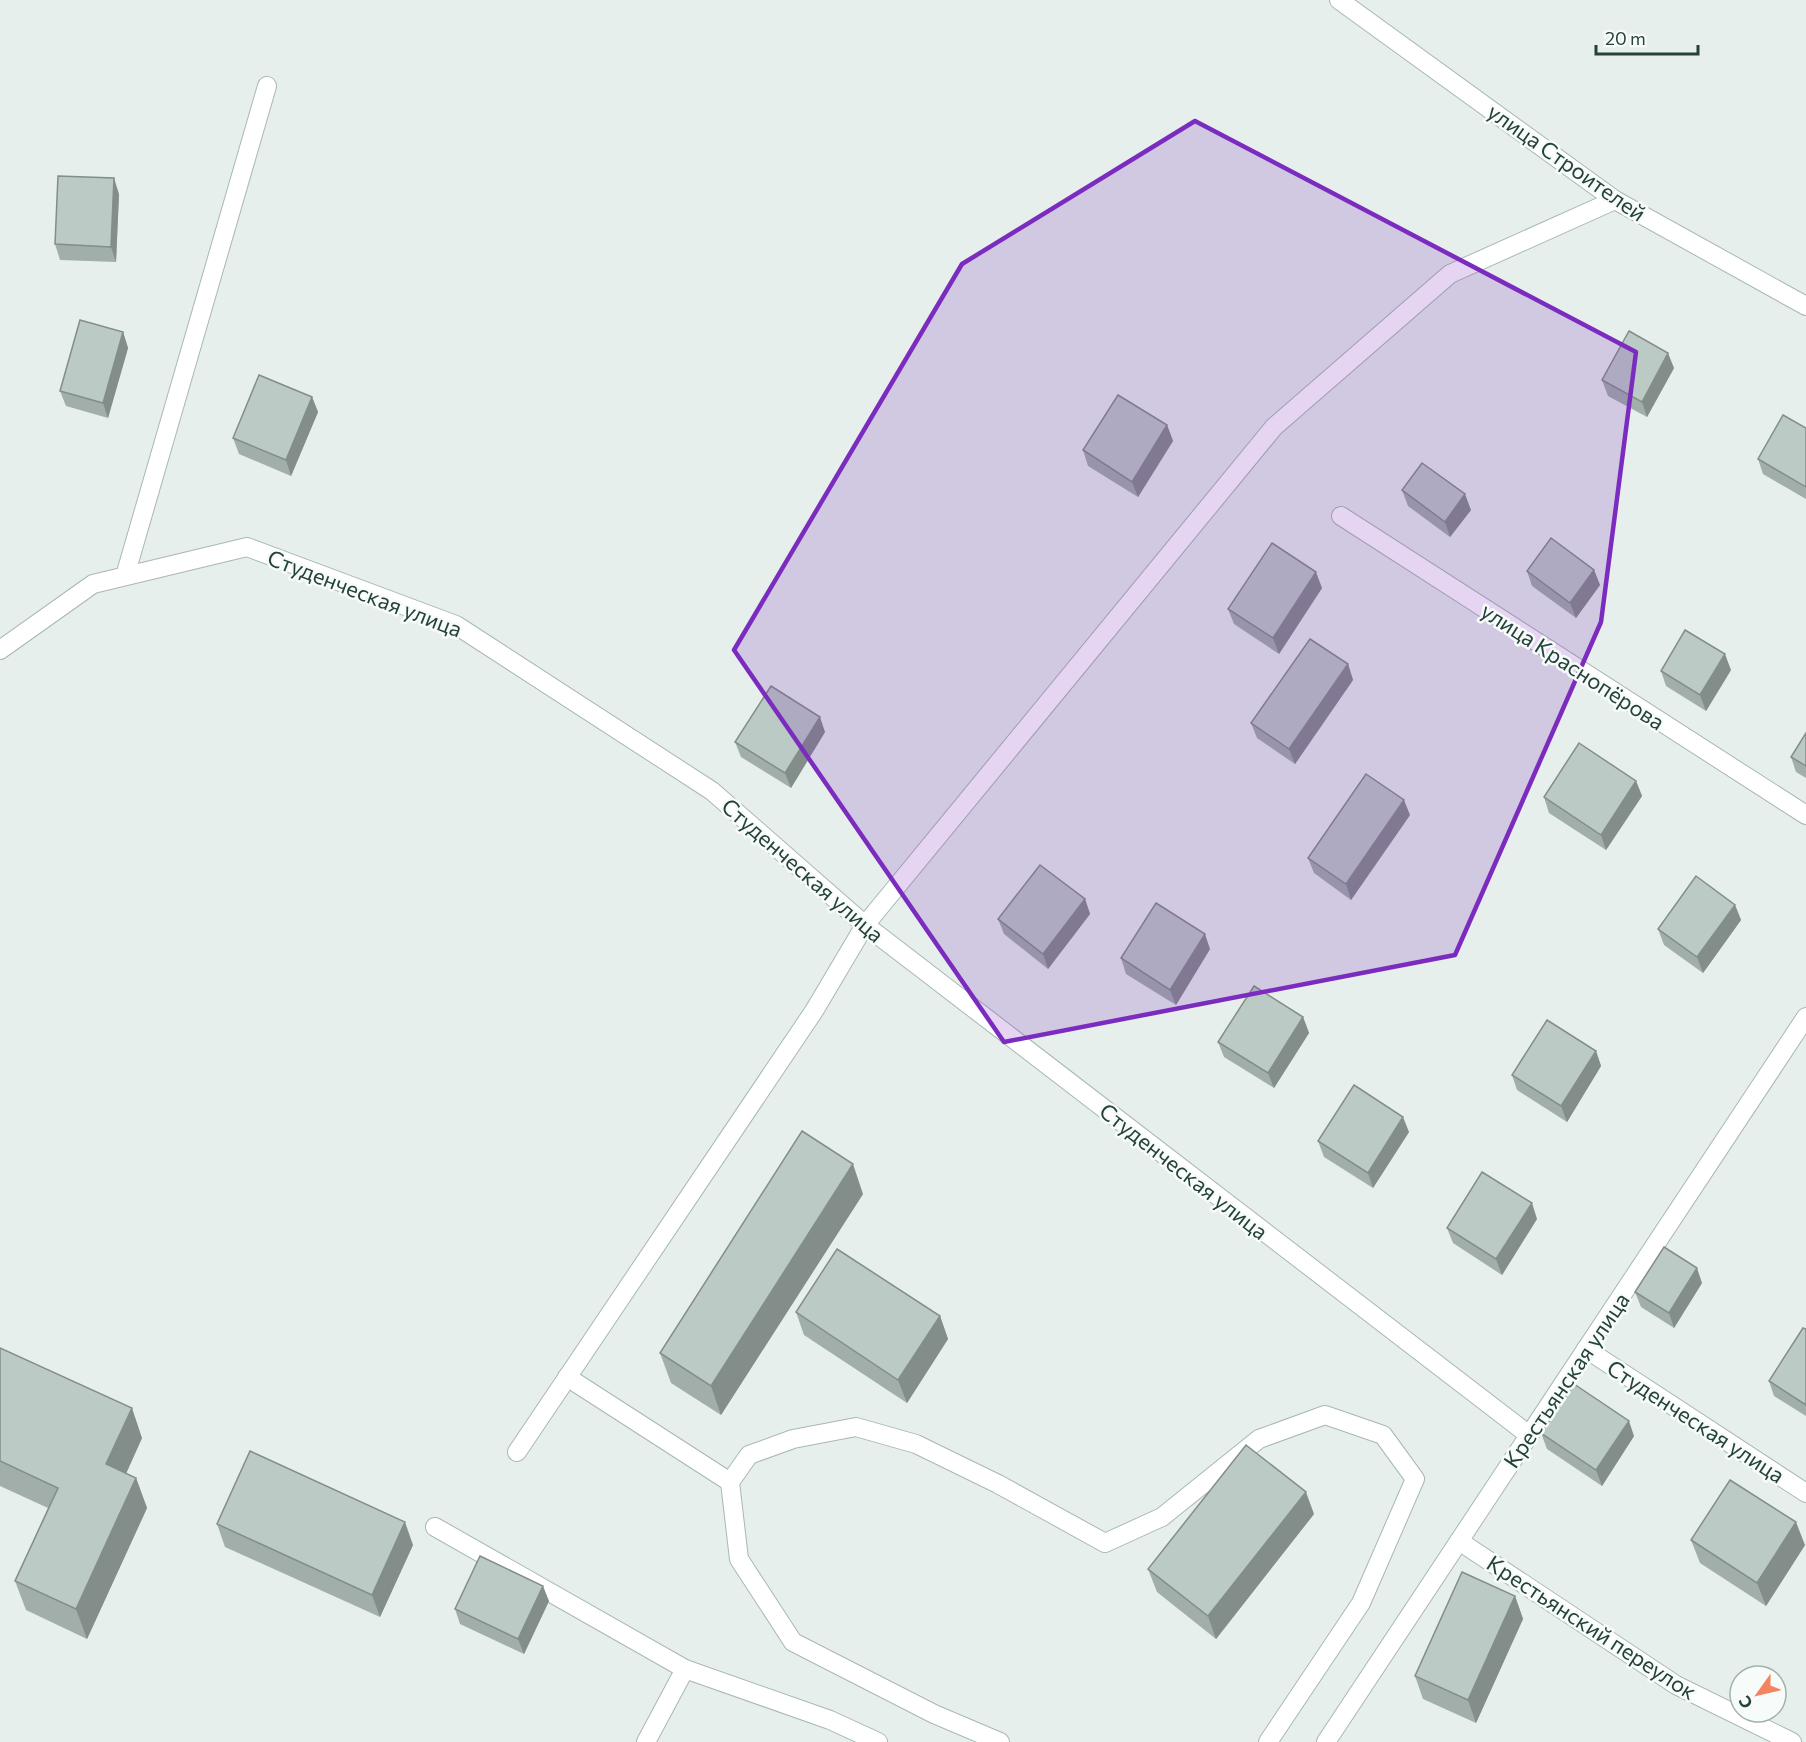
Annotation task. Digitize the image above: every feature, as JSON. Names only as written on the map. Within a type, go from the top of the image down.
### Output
[{"type":"street","name":"улица Строителей","points":[[1339,0],[1615,200],[1806,306]]},
{"type":"street","points":[[125,576],[267,86]]},
{"type":"street","points":[[517,1452],[814,1011],[865,925],[1274,427],[1450,274],[1615,200]]},
{"type":"street","name":"улица Краснопёрова","points":[[1341,516],[1806,816]]},
{"type":"street","name":"Студенческая улица","points":[[0,650],[93,584],[247,547],[456,625],[712,791],[865,925],[1529,1435]]},
{"type":"street","name":"Крестьянская улица","points":[[1326,1742],[1806,1017]]},
{"type":"street","name":"Студенческая улица","points":[[1586,1349],[1806,1493]]},
{"type":"street","points":[[567,1377],[730,1482]]},
{"type":"street","points":[[1000,1742],[934,1714],[793,1642],[739,1559],[730,1482],[749,1455],[793,1439],[856,1427],[916,1444],[998,1484],[1105,1543],[1161,1517],[1259,1439],[1324,1415],[1383,1435],[1415,1479],[1362,1603],[1268,1742]]},
{"type":"street","points":[[435,1527],[686,1669],[830,1720],[878,1742]]},
{"type":"street","name":"Крестьянский переулок","points":[[1459,1541],[1676,1685],[1792,1742]]},
{"type":"street","points":[[646,1742],[686,1669]]},
{"type":"highlighted area","points":[[1195,121],[1636,352],[1601,622],[1455,955],[1004,1042],[734,650],[962,264]]},
{"type":"building","points":[[58,176],[114,178],[111,247],[55,244]]},
{"type":"building","points":[[80,320],[123,332],[103,403],[60,391]]},
{"type":"building","points":[[1629,331],[1668,353],[1642,402],[1602,380]]},
{"type":"building","points":[[259,375],[312,397],[286,460],[233,438]]},
{"type":"building","points":[[1118,395],[1167,425],[1132,482],[1083,450]]},
{"type":"building","points":[[1783,415],[1806,428],[1806,487],[1758,459]]},
{"type":"building","points":[[1422,463],[1465,494],[1445,522],[1402,490]]},
{"type":"building","points":[[1551,538],[1594,570],[1570,603],[1527,571]]},
{"type":"building","points":[[1272,543],[1316,572],[1273,638],[1228,609]]},
{"type":"building","points":[[1685,630],[1725,654],[1700,695],[1661,671]]},
{"type":"building","points":[[1310,639],[1348,664],[1289,749],[1251,723]]},
{"type":"building","points":[[771,686],[820,717],[785,773],[735,742]]},
{"type":"building","points":[[1806,733],[1806,766],[1791,757]]},
{"type":"building","points":[[1579,743],[1636,781],[1601,835],[1544,797]]},
{"type":"building","points":[[1366,774],[1404,800],[1346,884],[1308,858]]},
{"type":"building","points":[[1040,865],[1085,899],[1043,954],[998,919]]},
{"type":"building","points":[[1696,876],[1735,905],[1697,957],[1658,929]]},
{"type":"building","points":[[1156,903],[1205,934],[1170,990],[1121,958]]},
{"type":"building","points":[[1254,986],[1303,1017],[1268,1073],[1218,1042]]},
{"type":"building","points":[[1547,1020],[1596,1051],[1561,1106],[1512,1075]]},
{"type":"building","points":[[1354,1085],[1403,1117],[1368,1173],[1318,1141]]},
{"type":"building","points":[[802,1131],[853,1164],[711,1386],[660,1353]]},
{"type":"building","points":[[1482,1172],[1532,1203],[1496,1259],[1447,1228]]},
{"type":"building","points":[[1664,1247],[1697,1268],[1669,1313],[1635,1292]]},
{"type":"building","points":[[837,1249],[940,1316],[898,1380],[796,1312]]},
{"type":"building","points":[[1803,1328],[1806,1329],[1806,1405],[1769,1381]]},
{"type":"building","points":[[0,1348],[132,1408],[106,1464],[136,1478],[76,1609],[15,1581],[58,1488],[0,1461]]},
{"type":"building","points":[[1574,1384],[1629,1421],[1596,1470],[1541,1433]]},
{"type":"building","points":[[1246,1445],[1306,1492],[1208,1616],[1148,1569]]},
{"type":"building","points":[[250,1451],[405,1522],[372,1595],[217,1524]]},
{"type":"building","points":[[1730,1480],[1796,1522],[1757,1583],[1691,1540]]},
{"type":"building","points":[[480,1556],[543,1586],[518,1639],[455,1609]]},
{"type":"building","points":[[1462,1572],[1515,1596],[1468,1700],[1415,1676]]}]
